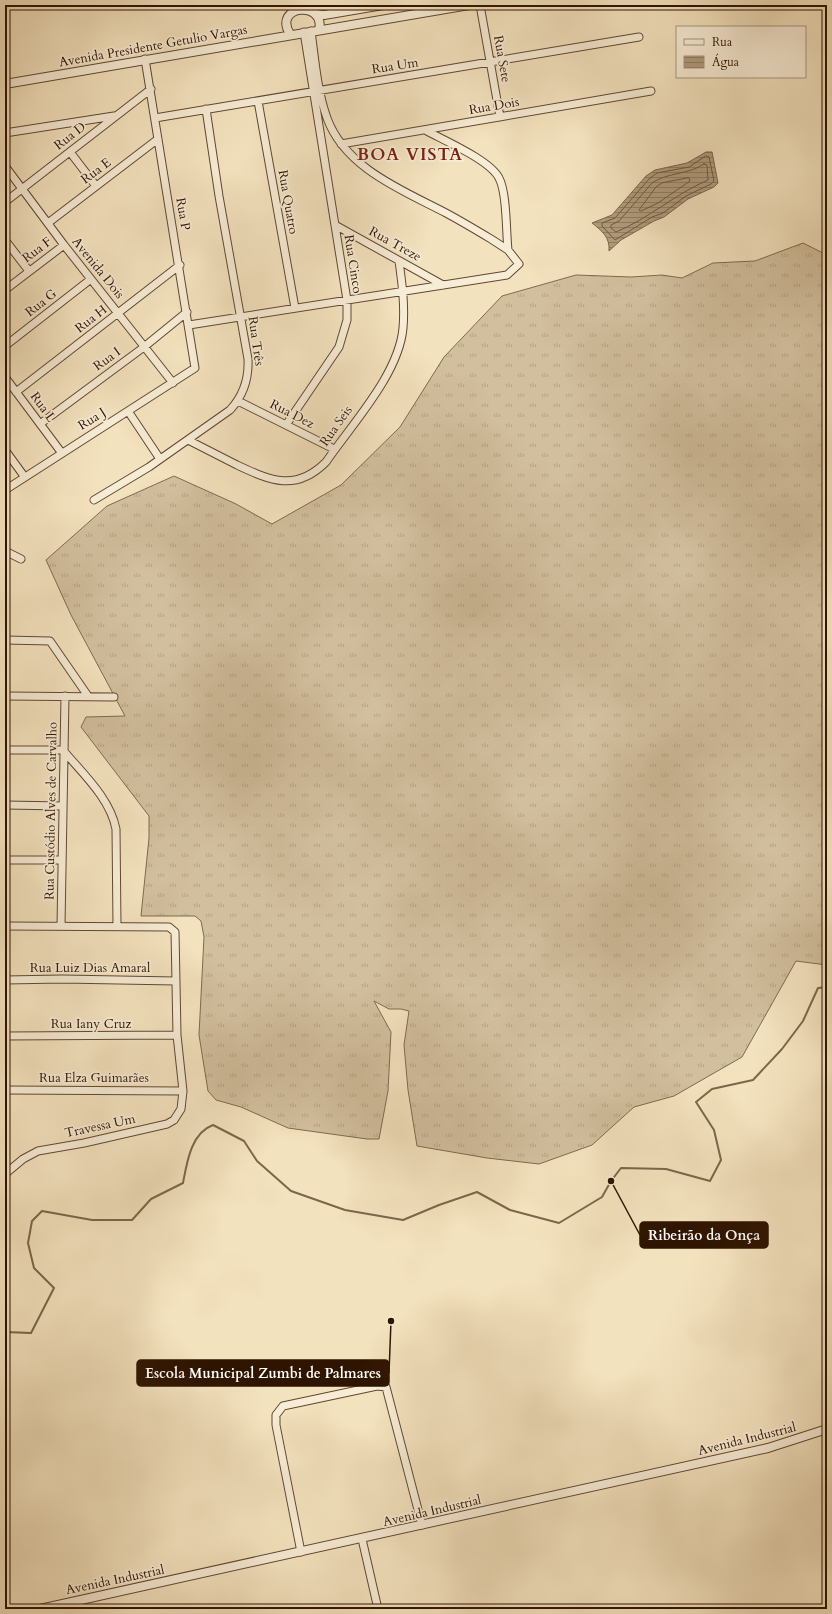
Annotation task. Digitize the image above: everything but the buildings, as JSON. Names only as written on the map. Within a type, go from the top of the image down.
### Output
[{"type":"street","points":[[290,34],[286,23],[289,15],[295,7],[314,10],[324,15],[383,5]]},
{"type":"street","name":"Avenida Presidente Getulio Vargas","points":[[5,84],[290,34],[469,5]]},
{"type":"street","name":"Rua Sete","points":[[480,5],[500,117]]},
{"type":"street","points":[[189,325],[506,275],[519,264],[508,250],[379,176],[357,161],[341,144],[327,119],[316,91],[311,31],[319,22],[314,10]]},
{"type":"street","name":"Rua Um","points":[[155,118],[639,38]]},
{"type":"street","name":"Rua P","points":[[145,59],[196,365],[194,371]]},
{"type":"street","name":"Rua D","points":[[5,202],[150,89]]},
{"type":"street","name":"Rua Cinco","points":[[286,425],[339,348],[347,320],[347,300],[316,91]]},
{"type":"street","name":"Rua Dois","points":[[341,144],[651,91]]},
{"type":"street","name":"Rua Quatro","points":[[258,101],[295,308]]},
{"type":"street","name":"Rua Três","points":[[94,500],[160,459],[230,410],[238,401],[249,374],[248,359],[206,109]]},
{"type":"street","points":[[5,133],[116,116]]},
{"type":"street","points":[[425,130],[482,162],[494,171],[500,178],[508,250]]},
{"type":"street","name":"Rua E","points":[[48,223],[158,139]]},
{"type":"street","points":[[70,152],[96,186]]},
{"type":"street","name":"Avenida Dois","points":[[5,166],[64,245],[173,383]]},
{"type":"street","name":"Rua Treze","points":[[335,225],[443,285]]},
{"type":"street","points":[[5,240],[29,271]]},
{"type":"street","name":"Rua F","points":[[5,290],[64,245]]},
{"type":"street","name":"Rua Seis","points":[[188,440],[261,476],[279,481],[303,478],[317,471],[382,383],[394,361],[403,329],[400,260]]},
{"type":"street","name":"Rua H","points":[[16,392],[180,265]]},
{"type":"street","name":"Rua G","points":[[5,346],[92,279]]},
{"type":"street","name":"Rua I","points":[[40,424],[144,347],[187,312]]},
{"type":"street","name":"Rua J","points":[[5,490],[61,452],[194,371]]},
{"type":"street","name":"Rua L","points":[[5,377],[61,452]]},
{"type":"street","name":"Rua Dez","points":[[238,401],[334,450]]},
{"type":"street","points":[[128,411],[160,459]]},
{"type":"street","points":[[5,450],[24,476]]},
{"type":"street","points":[[5,551],[21,559]]},
{"type":"street","points":[[5,640],[50,641],[88,696]]},
{"type":"street","points":[[5,696],[114,697]]},
{"type":"street","name":"Rua Custódio Alves de Carvalho","points":[[61,926],[65,696]]},
{"type":"street","points":[[5,750],[63,750],[99,794],[113,815],[116,829],[117,926],[5,926]]},
{"type":"street","points":[[5,805],[63,806]]},
{"type":"street","points":[[5,860],[62,860]]},
{"type":"street","name":"Travessa Um","points":[[5,1174],[23,1159],[38,1150],[84,1143],[167,1124],[174,1120],[181,1109],[183,1091],[177,1035],[175,932],[169,927],[117,926]]},
{"type":"street","name":"Rua Luiz Dias Amaral","points":[[5,980],[62,979],[176,981]]},
{"type":"street","name":"Rua Iany Cruz","points":[[5,1036],[177,1035]]},
{"type":"street","name":"Rua Elza Guimarães","points":[[5,1090],[183,1091]]},
{"type":"street","points":[[301,1552],[276,1425],[276,1416],[283,1406],[290,1404],[377,1386],[386,1387],[422,1525]]},
{"type":"street","name":"Avenida Industrial","points":[[40,1609],[768,1448],[827,1429]]},
{"type":"street","points":[[362,1539],[378,1609]]},
{"type":"green space","points":[[803,243],[827,255],[827,965],[796,961],[742,1057],[674,1096],[634,1107],[592,1145],[539,1164],[487,1158],[417,1146],[408,1090],[404,1045],[409,1011],[389,1009],[374,1001],[391,1032],[388,1091],[379,1139],[367,1139],[288,1128],[241,1107],[216,1100],[208,1091],[199,1035],[204,937],[201,921],[195,916],[141,916],[149,838],[149,816],[81,727],[86,717],[125,716],[71,615],[46,560],[107,506],[174,476],[236,504],[272,524],[341,485],[400,427],[444,357],[502,296],[576,275],[631,277],[662,275],[682,278],[713,263],[755,261]]},
{"type":"water","points":[[706,152],[712,152],[718,183],[714,187],[688,199],[664,217],[621,240],[609,251],[607,238],[592,223],[612,215],[646,176],[655,170],[687,163]]},
{"type":"waterway","points":[[5,1332],[31,1333],[54,1288],[34,1268],[28,1243],[32,1221],[42,1211],[92,1220],[132,1220],[151,1199],[183,1183],[188,1158],[195,1141],[200,1134],[213,1125],[244,1141],[257,1161],[291,1191],[345,1210],[403,1220],[439,1205],[477,1192],[510,1210],[559,1223],[602,1197],[611,1181],[621,1168],[666,1169],[710,1181],[721,1160],[714,1130],[696,1102],[712,1089],[753,1080],[782,1049],[803,1021],[818,988],[827,987]]},
{"type":"place","name":"Ribeirão da Onça","points":[[611,1181]]},
{"type":"place","name":"Escola Municipal Zumbi de Palmares","points":[[391,1321]]},
{"type":"district","name":"BOA VISTA","points":[[410,154]]}]
